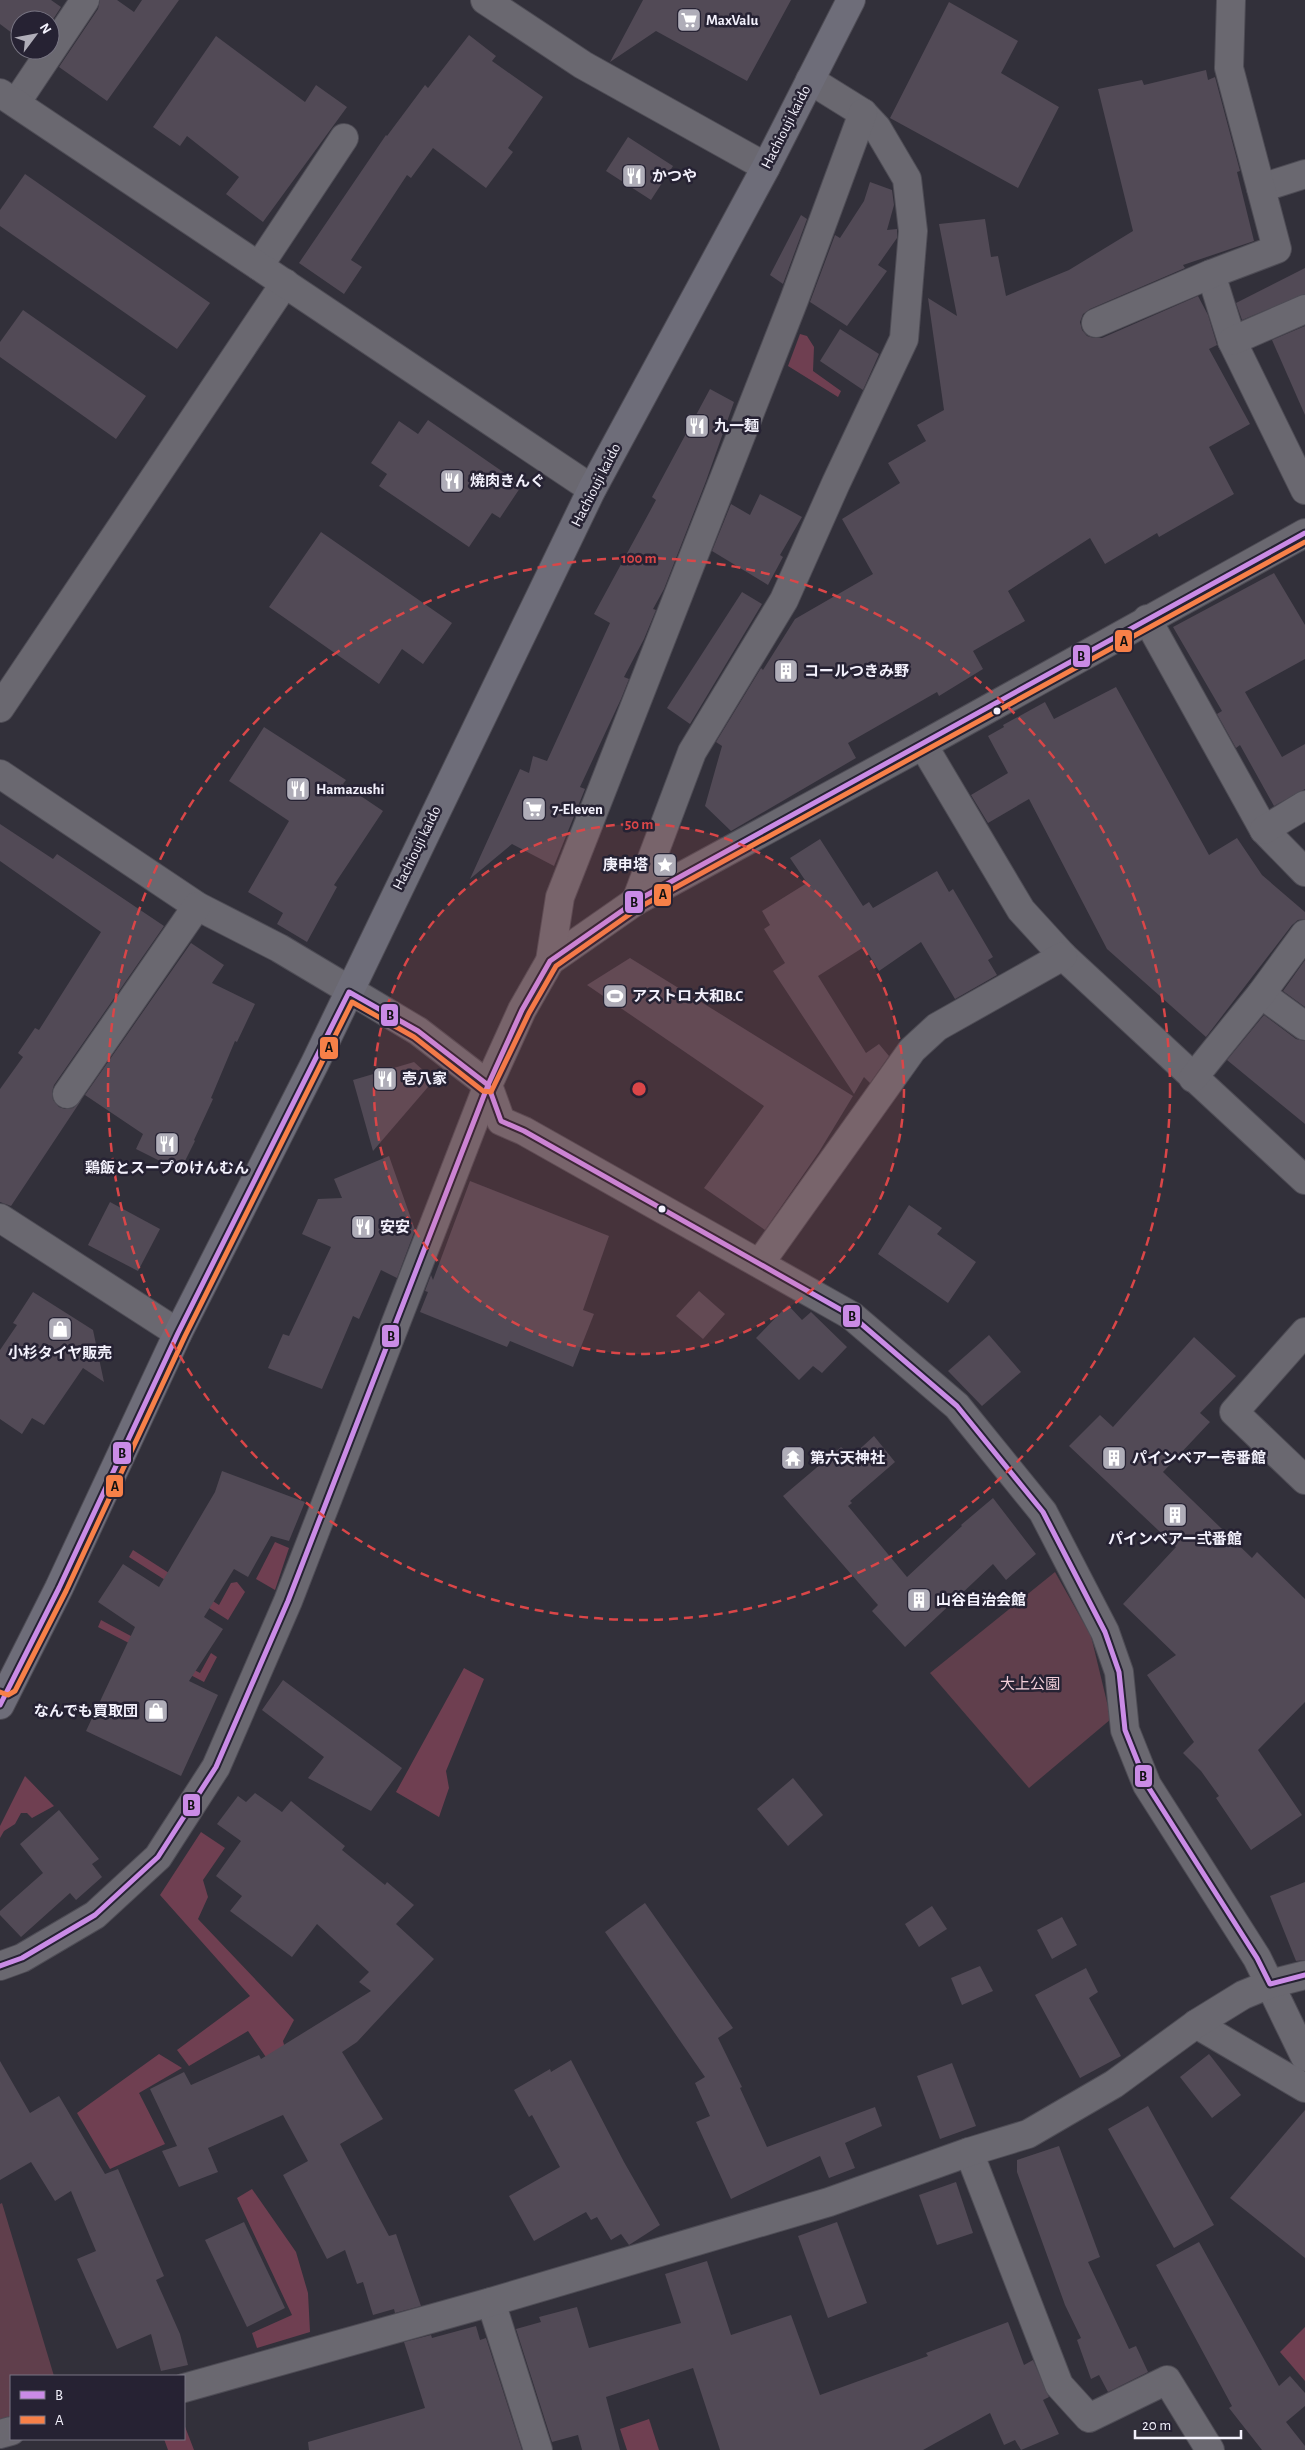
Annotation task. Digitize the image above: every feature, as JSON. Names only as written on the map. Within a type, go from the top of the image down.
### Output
[{"type":"main road","name":"Hachiouji kaido","points":[[2,1692],[59,1588],[178,1333],[349,992],[385,914],[592,489],[766,167],[851,0]]},
{"type":"street","points":[[85,0],[8,98],[592,489]]},
{"type":"street","points":[[485,0],[583,65],[766,167]]},
{"type":"street","points":[[1096,323],[1211,274],[1278,249],[1229,68],[1231,0]]},
{"type":"street","points":[[636,901],[692,752],[784,600],[836,483],[904,339],[913,231],[907,179],[877,128],[863,113],[810,80]]},
{"type":"street","points":[[0,1966],[22,1958],[95,1915],[158,1857],[216,1767],[295,1584],[488,1085],[522,1010],[550,961],[560,897],[794,300],[863,113]]},
{"type":"street","points":[[259,266],[344,138]]},
{"type":"street","points":[[1261,188],[1305,174]]},
{"type":"street","points":[[1211,274],[1232,341],[1305,490]]},
{"type":"street","points":[[0,708],[285,283]]},
{"type":"street","points":[[1232,341],[1305,309]]},
{"type":"street","points":[[550,961],[636,901],[923,745],[1305,533]]},
{"type":"street","points":[[1147,619],[1264,830],[1305,872]]},
{"type":"street","points":[[923,745],[1021,910],[1063,956],[1192,1078],[1305,1180]]},
{"type":"street","points":[[0,774],[197,906],[279,948],[349,992],[418,1031],[488,1085],[501,1121],[524,1131],[852,1316],[957,1406],[1043,1512],[1105,1632],[1119,1672],[1125,1730],[1147,1785],[1257,1958],[1305,2057]]},
{"type":"street","points":[[1264,830],[1305,805]]},
{"type":"street","points":[[67,1094],[197,906]]},
{"type":"street","points":[[1192,1078],[1261,994],[1305,934]]},
{"type":"street","points":[[760,1263],[912,1050],[937,1027],[1063,956]]},
{"type":"street","points":[[1261,994],[1305,1026]]},
{"type":"street","points":[[0,1218],[178,1333]]},
{"type":"street","points":[[1305,1332],[1234,1412],[1305,1480]]},
{"type":"street","points":[[185,2388],[492,2302],[830,2202],[969,2152],[1028,2134],[1114,2084],[1196,2024],[1243,1994],[1270,1984],[1305,1975]]},
{"type":"street","points":[[1196,2024],[1305,2088]]},
{"type":"street","points":[[969,2152],[1059,2385],[1089,2418],[1167,2380],[1210,2450]]},
{"type":"street","points":[[492,2302],[538,2450]]},
{"type":"green space","name":"大上公園","points":[[1055,1572],[1091,1636],[1111,1719],[1029,1788],[930,1673]]},
{"type":"green space","points":[[2,2203],[54,2375],[10,2375],[10,2419],[0,2422],[0,2204]]},
{"type":"shaded area","points":[[800,334],[807,336],[814,347],[813,371],[841,391],[838,397],[788,366]]},
{"type":"shaded area","points":[[275,1542],[289,1548],[275,1590],[256,1579]]},
{"type":"shaded area","points":[[133,1550],[219,1605],[231,1583],[237,1582],[245,1592],[228,1620],[129,1557]]},
{"type":"shaded area","points":[[101,1620],[200,1673],[211,1653],[217,1657],[204,1682],[98,1627]]},
{"type":"shaded area","points":[[464,1668],[484,1679],[446,1771],[449,1788],[439,1817],[396,1792]]},
{"type":"shaded area","points":[[25,1776],[54,1806],[32,1818],[27,1813],[21,1813],[15,1824],[4,1831],[0,1838],[0,1826]]},
{"type":"shaded area","points":[[201,1832],[225,1848],[203,1880],[208,1897],[198,1919],[294,2020],[283,2041],[286,2052],[281,2079],[248,2031],[189,2066],[177,2050],[250,1996],[160,1895]]},
{"type":"shaded area","points":[[159,2054],[182,2068],[139,2093],[165,2144],[110,2169],[77,2113]]},
{"type":"shaded area","points":[[252,2189],[296,2252],[308,2293],[310,2332],[257,2348],[252,2333],[292,2315],[237,2198]]},
{"type":"shaded area","points":[[1305,2327],[1305,2381],[1280,2352]]},
{"type":"shaded area","points":[[649,2419],[659,2450],[627,2450],[620,2429]]},
{"type":"shaded area","points":[[185,2427],[194,2450],[168,2450],[164,2440],[185,2440]]},
{"type":"building","points":[[0,0],[51,0],[61,7],[59,10],[10,10],[10,32],[0,24]]},
{"type":"building","points":[[100,0],[117,0],[134,12],[142,0],[179,0],[107,101],[59,67],[98,9]]},
{"type":"building","points":[[643,0],[791,0],[747,81],[656,31],[610,62]]},
{"type":"building","points":[[949,2],[1018,41],[1001,73],[1059,107],[1018,188],[890,118]]},
{"type":"building","points":[[469,35],[496,56],[492,61],[543,97],[508,148],[513,152],[486,188],[433,148],[411,178],[407,175],[351,260],[362,267],[344,294],[299,263],[386,135],[425,85],[428,88]]},
{"type":"building","points":[[216,36],[305,102],[316,85],[347,107],[263,222],[226,194],[239,177],[187,136],[180,146],[153,127]]},
{"type":"building","points":[[1206,70],[1208,80],[1215,77],[1240,171],[1237,172],[1254,241],[1183,265],[1185,268],[1090,309],[1083,314],[1080,322],[1082,330],[1087,336],[1102,338],[1198,296],[1208,315],[1217,345],[1209,349],[1250,424],[1209,447],[1234,494],[1159,537],[1157,533],[1105,564],[1090,538],[1008,591],[1025,621],[973,651],[983,669],[939,696],[937,692],[848,743],[856,758],[731,831],[705,806],[722,746],[716,742],[761,668],[763,670],[795,619],[873,574],[842,519],[900,483],[888,463],[926,441],[917,425],[944,410],[928,298],[957,316],[939,224],[985,219],[991,257],[998,256],[1006,296],[1069,270],[1133,231],[1098,89],[1142,80],[1144,85]]},
{"type":"building","points":[[628,137],[673,166],[651,200],[606,171]]},
{"type":"building","points":[[25,174],[210,303],[177,349],[0,226],[0,210]]},
{"type":"building","points":[[870,182],[892,190],[894,205],[887,230],[897,229],[897,238],[878,265],[887,271],[847,326],[810,302],[835,235],[840,238],[864,201]]},
{"type":"building","points":[[801,215],[807,219],[783,284],[770,275]]},
{"type":"building","points":[[1305,268],[1305,294],[1242,320],[1236,303]]},
{"type":"building","points":[[23,310],[146,396],[116,439],[0,357],[0,342]]},
{"type":"building","points":[[1305,326],[1305,415],[1272,340]]},
{"type":"building","points":[[840,329],[879,354],[863,390],[820,361]]},
{"type":"building","points":[[710,389],[734,402],[664,589],[653,609],[656,610],[644,639],[624,677],[629,679],[621,699],[580,787],[585,789],[554,866],[512,844],[470,879],[520,769],[529,773],[533,756],[547,761],[610,623],[594,614],[656,500],[652,497]]},
{"type":"building","points":[[428,420],[522,485],[500,518],[492,513],[469,547],[379,486],[387,474],[371,463],[399,421],[418,434]]},
{"type":"building","points":[[760,494],[802,517],[780,555],[783,557],[768,585],[712,551],[731,504],[750,515]]},
{"type":"building","points":[[321,532],[452,623],[423,664],[402,649],[379,684],[269,607]]},
{"type":"building","points":[[1274,573],[1305,625],[1305,659],[1245,692],[1282,757],[1305,744],[1305,789],[1274,806],[1240,745],[1236,748],[1217,714],[1222,711],[1173,627]]},
{"type":"building","points":[[742,592],[762,604],[690,724],[667,708]]},
{"type":"building","points":[[1116,687],[1209,855],[1237,838],[1262,875],[1305,912],[1305,919],[1298,920],[1292,925],[1206,1037],[1107,949],[1029,799],[988,823],[971,795],[1008,773],[988,736],[1004,727],[1003,725],[1045,702],[1054,719]]},
{"type":"building","points":[[264,727],[346,780],[343,784],[383,811],[334,885],[337,887],[307,942],[277,924],[283,913],[248,892],[289,821],[229,781]]},
{"type":"building","points":[[0,824],[53,859],[57,854],[164,926],[54,1085],[52,1092],[53,1100],[59,1107],[65,1109],[73,1108],[82,1099],[11,1206],[0,1202],[0,1089],[23,1057],[18,1053],[35,1028],[39,1030],[101,932],[0,861]]},
{"type":"building","points":[[820,839],[863,906],[869,902],[873,908],[937,871],[949,892],[953,889],[993,957],[988,960],[997,975],[955,999],[921,942],[879,971],[864,947],[818,976],[866,1053],[879,1044],[889,1056],[870,1083],[864,1077],[854,1094],[773,971],[785,963],[764,929],[770,925],[762,911],[807,883],[790,858]]},
{"type":"building","points":[[191,943],[224,965],[212,983],[255,1004],[237,1042],[235,1041],[211,1098],[213,1099],[180,1171],[136,1149],[143,1134],[85,1095]]},
{"type":"building","points":[[630,958],[853,1096],[819,1152],[765,1230],[704,1188],[764,1106],[587,985]]},
{"type":"building","points":[[1305,960],[1305,1007],[1283,991]]},
{"type":"building","points":[[1264,1015],[1296,1039],[1305,1041],[1305,1124],[1227,1060]]},
{"type":"building","points":[[414,1062],[434,1080],[373,1151],[353,1080]]},
{"type":"building","points":[[389,1156],[415,1230],[397,1278],[381,1270],[359,1319],[353,1316],[322,1389],[268,1368],[283,1334],[289,1336],[331,1247],[302,1234],[318,1199],[342,1198],[334,1179]]},
{"type":"building","points":[[470,1181],[609,1236],[583,1310],[594,1314],[573,1367],[510,1341],[507,1347],[420,1312],[428,1292],[425,1291],[431,1275],[433,1280]]},
{"type":"building","points":[[110,1202],[160,1229],[138,1271],[88,1245]]},
{"type":"building","points":[[909,1205],[942,1228],[937,1234],[976,1262],[948,1303],[878,1254]]},
{"type":"building","points":[[699,1291],[725,1314],[703,1339],[676,1316]]},
{"type":"building","points":[[33,1292],[93,1330],[104,1382],[83,1368],[44,1425],[32,1418],[22,1434],[0,1419],[0,1350],[17,1325],[13,1323]]},
{"type":"building","points":[[788,1305],[802,1320],[811,1312],[847,1347],[822,1373],[813,1366],[799,1380],[756,1338]]},
{"type":"building","points":[[989,1335],[1021,1372],[982,1406],[948,1371]]},
{"type":"building","points":[[1194,1337],[1236,1376],[1200,1413],[1210,1422],[1163,1472],[1252,1558],[1257,1552],[1305,1599],[1305,1702],[1258,1750],[1302,1815],[1251,1850],[1216,1798],[1219,1796],[1201,1771],[1183,1753],[1194,1742],[1147,1675],[1176,1655],[1123,1604],[1176,1547],[1069,1446],[1100,1415],[1113,1427]]},
{"type":"building","points":[[874,1436],[895,1462],[850,1501],[852,1503],[848,1506],[907,1577],[961,1525],[993,1498],[1036,1554],[1006,1580],[993,1564],[905,1647],[872,1611],[878,1605],[783,1496],[841,1447],[852,1456]]},
{"type":"building","points":[[222,1471],[305,1502],[289,1541],[271,1536],[248,1577],[234,1569],[204,1617],[223,1629],[189,1681],[218,1695],[181,1776],[86,1731],[135,1627],[98,1602],[123,1564],[159,1587],[215,1492]]},
{"type":"building","points":[[283,1680],[402,1768],[371,1811],[308,1778],[324,1757],[262,1710]]},
{"type":"building","points":[[793,1778],[823,1815],[788,1846],[757,1809]]},
{"type":"building","points":[[255,1793],[282,1812],[291,1801],[345,1846],[342,1850],[385,1885],[387,1882],[414,1905],[396,1924],[434,1959],[357,2042],[342,2052],[383,2119],[340,2144],[389,2236],[396,2234],[421,2306],[395,2313],[394,2309],[373,2315],[363,2282],[357,2284],[345,2250],[327,2259],[283,2175],[308,2161],[283,2115],[208,2148],[218,2172],[179,2187],[162,2151],[177,2146],[150,2089],[184,2072],[191,2085],[259,2055],[261,2059],[371,1991],[359,1982],[369,1972],[317,1924],[292,1957],[230,1911],[242,1896],[216,1876],[241,1841],[217,1824],[238,1796],[246,1802]]},
{"type":"building","points":[[59,1810],[99,1859],[92,1864],[102,1877],[76,1900],[70,1893],[21,1937],[0,1915],[0,1911],[43,1873],[20,1844]]},
{"type":"building","points":[[1305,1882],[1305,1960],[1296,1961],[1270,1896]]},
{"type":"building","points":[[645,1903],[733,2028],[718,2038],[742,2087],[740,2088],[767,2147],[875,2107],[882,2126],[845,2143],[855,2168],[829,2178],[820,2156],[731,2199],[696,2122],[710,2116],[695,2083],[705,2077],[605,1932]]},
{"type":"building","points":[[932,1906],[947,1929],[919,1947],[905,1924]]},
{"type":"building","points":[[1062,1917],[1077,1945],[1052,1959],[1037,1930]]},
{"type":"building","points":[[980,1966],[993,1991],[962,2005],[951,1978]]},
{"type":"building","points":[[1086,1968],[1098,1992],[1089,1998],[1121,2056],[1080,2078],[1035,1995]]},
{"type":"building","points":[[1209,2054],[1241,2095],[1212,2118],[1180,2077]]},
{"type":"building","points":[[571,2060],[624,2162],[660,2225],[629,2245],[621,2234],[611,2240],[597,2217],[591,2220],[586,2212],[534,2241],[509,2196],[560,2167],[532,2115],[529,2117],[514,2090],[550,2069],[551,2072]]},
{"type":"building","points":[[0,2061],[30,2113],[59,2096],[105,2174],[118,2169],[164,2276],[156,2280],[180,2334],[188,2365],[161,2371],[151,2334],[117,2349],[77,2259],[96,2251],[71,2191],[55,2201],[31,2162],[0,2180]]},
{"type":"building","points":[[952,2063],[976,2126],[940,2139],[917,2076]]},
{"type":"building","points":[[1148,2106],[1214,2225],[1174,2248],[1108,2129]]},
{"type":"building","points":[[1305,2110],[1305,2258],[1230,2198]]},
{"type":"building","points":[[1059,2146],[1100,2257],[1088,2262],[1129,2349],[1136,2346],[1148,2372],[1108,2392],[1099,2375],[1091,2379],[1077,2340],[1081,2338],[1065,2305],[1017,2172],[1017,2160]]},
{"type":"building","points":[[956,2182],[973,2233],[937,2245],[919,2195]]},
{"type":"building","points":[[244,2222],[285,2308],[247,2327],[205,2240]]},
{"type":"building","points":[[837,2222],[867,2303],[828,2318],[798,2236]]},
{"type":"building","points":[[1199,2242],[1279,2386],[1290,2376],[1305,2393],[1305,2406],[1286,2422],[1305,2446],[1305,2450],[1262,2450],[1229,2408],[1232,2406],[1156,2265]]},
{"type":"building","points":[[707,2261],[731,2335],[791,2315],[820,2395],[928,2356],[926,2353],[1008,2322],[1024,2365],[1033,2360],[1049,2397],[1043,2400],[1059,2434],[1021,2450],[1015,2440],[1004,2445],[990,2413],[923,2450],[720,2450],[693,2368],[606,2397],[620,2450],[582,2450],[578,2435],[552,2442],[516,2329],[541,2322],[539,2317],[577,2307],[589,2348],[681,2323],[665,2274]]},
{"type":"building","points":[[476,2326],[480,2340],[486,2338],[522,2450],[309,2450],[308,2442],[425,2408],[404,2342],[431,2335],[432,2338]]},
{"type":"transit line","name":"B","points":[[0,1966],[22,1958],[95,1915],[158,1857],[216,1767],[288,1601],[488,1085],[522,1010],[550,961],[636,901],[1305,533]]},
{"type":"transit line","name":"A","points":[[0,1692],[8,1695],[15,1691],[66,1591],[185,1336],[352,1002],[414,1037],[483,1091],[491,1092],[529,1013],[556,966],[640,907],[1305,542]]},
{"type":"transit line","name":"B","points":[[0,1705],[59,1588],[178,1333],[349,992],[418,1031],[488,1085],[501,1121],[524,1131],[852,1316],[957,1406],[1043,1512],[1105,1632],[1119,1672],[1125,1730],[1147,1785],[1257,1958],[1270,1984],[1305,1975]]},
{"type":"place","name":"MaxValu","points":[[689,20]]},
{"type":"place","name":"かつや","points":[[634,176]]},
{"type":"place","name":"九一麺","points":[[697,426]]},
{"type":"place","name":"焼肉きんぐ","points":[[452,481]]},
{"type":"place","name":"コールつきみ野","points":[[786,671]]},
{"type":"place","name":"Hamazushi","points":[[298,789]]},
{"type":"place","name":"7-Eleven","points":[[534,809]]},
{"type":"place","name":"庚申塔","points":[[665,865]]},
{"type":"place","name":"アストロ 大和B.C","points":[[615,996]]},
{"type":"place","name":"壱八家","points":[[385,1079]]},
{"type":"place","name":"鶏飯とスープのけんむん","points":[[167,1144]]},
{"type":"place","name":"安安","points":[[363,1227]]},
{"type":"place","name":"小杉タイヤ販売","points":[[60,1329]]},
{"type":"place","name":"第六天神社","points":[[793,1458]]},
{"type":"place","name":"パインベアー壱番館","points":[[1114,1458]]},
{"type":"place","name":"パインベアー弍番館","points":[[1175,1515]]},
{"type":"place","name":"山谷自治会館","points":[[919,1600]]},
{"type":"place","name":"なんでも買取団","points":[[156,1711]]}]
